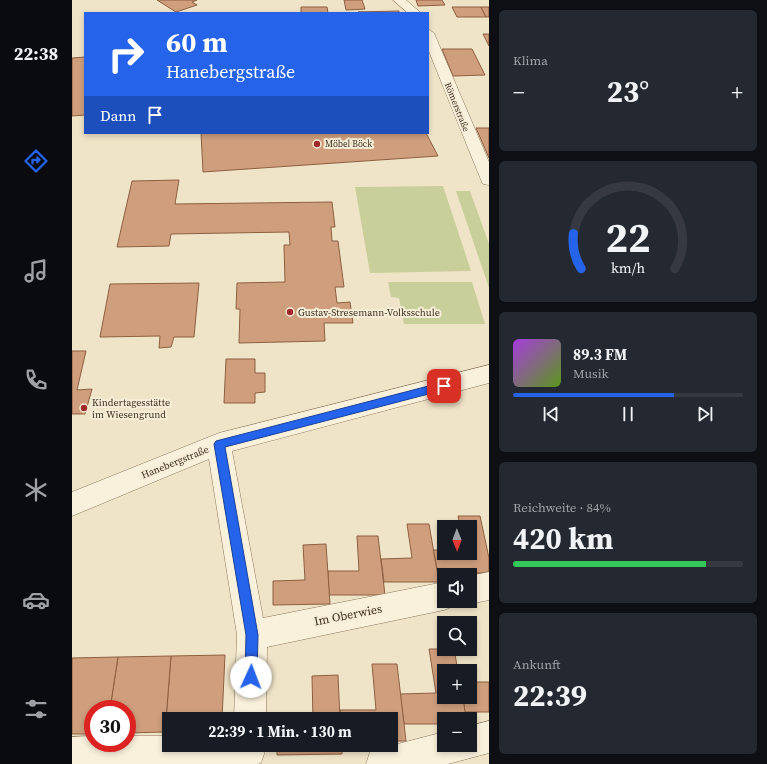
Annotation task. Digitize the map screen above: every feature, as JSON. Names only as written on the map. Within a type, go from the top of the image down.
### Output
[{"type":"street","points":[[399,0],[414,12]]},
{"type":"street","name":"Römerstraße","points":[[429,36],[458,110],[489,180]]},
{"type":"street","name":"Hanebergstraße","points":[[72,504],[219,444],[489,374]]},
{"type":"street","points":[[219,444],[252,635],[250,712]]},
{"type":"street","points":[[477,589],[489,586]]},
{"type":"street","name":"Im Oberwies","points":[[252,635],[437,597]]},
{"type":"street","points":[[477,741],[489,738]]},
{"type":"street","points":[[382,764],[437,750]]},
{"type":"street","points":[[72,753],[249,753]]},
{"type":"green space","points":[[443,186],[471,271],[370,273],[355,187]]},
{"type":"green space","points":[[456,191],[470,191],[489,244],[489,288]]},
{"type":"green space","points":[[388,282],[472,282],[485,324],[404,324],[399,298],[391,297]]},
{"type":"building","points":[[157,0],[197,0],[192,2],[197,5],[176,12]]},
{"type":"building","points":[[344,0],[362,0],[365,9],[346,10]]},
{"type":"building","points":[[416,0],[442,0],[445,5],[418,6]]},
{"type":"building","points":[[301,7],[327,7],[328,12],[301,12]]},
{"type":"building","points":[[452,7],[481,7],[486,17],[457,17]]},
{"type":"building","points":[[481,7],[489,7],[489,17],[486,17]]},
{"type":"building","points":[[399,11],[399,12],[358,12]]},
{"type":"building","points":[[483,34],[489,34],[489,46]]},
{"type":"building","points":[[442,49],[472,49],[485,75],[453,76]]},
{"type":"building","points":[[84,57],[84,115],[72,116],[72,58]]},
{"type":"building","points":[[476,128],[489,128],[489,158]]},
{"type":"building","name":"Möbel Böck","points":[[201,134],[427,134],[438,156],[203,172]]},
{"type":"building","points":[[179,180],[175,204],[332,202],[335,227],[331,227],[332,241],[338,241],[344,287],[335,287],[337,303],[350,302],[353,323],[324,323],[325,341],[239,343],[240,309],[236,309],[237,283],[285,282],[284,245],[290,245],[289,232],[171,234],[169,246],[117,247],[132,181]]},
{"type":"building","points":[[199,283],[194,337],[174,337],[171,347],[159,348],[160,336],[100,337],[110,284]]},
{"type":"building","points":[[72,351],[86,351],[77,390],[92,389],[85,414],[72,414]]},
{"type":"building","points":[[226,359],[255,359],[255,373],[265,373],[265,392],[255,393],[255,403],[224,403]]},
{"type":"building","points":[[458,516],[480,516],[489,558],[489,573],[477,573],[477,568],[437,568],[433,550],[437,550],[437,560],[477,560],[477,520],[459,520]]},
{"type":"building","points":[[407,524],[429,524],[437,570],[437,582],[384,582],[381,559],[412,558]]},
{"type":"building","points":[[357,536],[378,536],[385,595],[329,595],[328,571],[359,571]]},
{"type":"building","points":[[326,544],[330,604],[273,605],[273,581],[305,580],[303,545]]},
{"type":"building","points":[[429,649],[437,649],[437,656],[455,656],[457,664],[437,664],[437,704],[464,704],[466,712],[437,712],[437,724],[404,724],[400,694],[436,693]]},
{"type":"building","points":[[225,655],[222,712],[167,712],[171,656]]},
{"type":"building","points":[[171,656],[167,712],[162,712],[162,732],[136,733],[136,700],[111,700],[118,657]]},
{"type":"building","points":[[118,657],[111,700],[84,700],[84,734],[72,734],[72,658]]},
{"type":"building","points":[[372,664],[397,664],[406,741],[398,741],[398,712],[340,712],[340,710],[376,710]]},
{"type":"building","points":[[338,675],[340,712],[313,712],[312,676]]},
{"type":"building","points":[[477,682],[489,682],[489,712],[465,712],[464,704],[477,704]]},
{"type":"building","points":[[277,752],[342,752],[342,754],[277,755]]},
{"type":"place","name":"Möbel Böck","points":[[317,144]]},
{"type":"place","name":"Gustav-Stresemann-Volksschule","points":[[290,312]]},
{"type":"place","name":"Kindertagesstätte im Wiesengrund","points":[[84,408]]},
{"type":"route","points":[[251,677],[252,635],[219,444],[444,386]]}]
